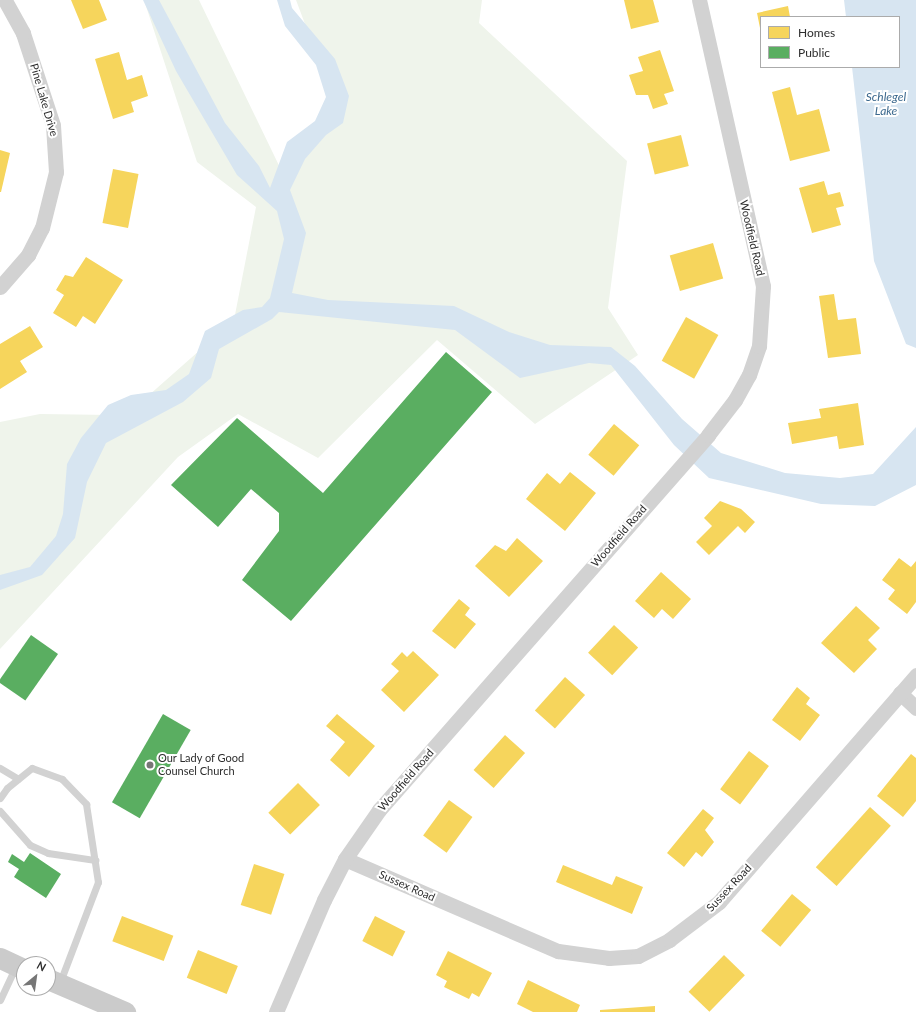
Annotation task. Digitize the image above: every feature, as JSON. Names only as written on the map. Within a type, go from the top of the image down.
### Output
[{"type":"main road","points":[[56,983],[125,1012]]},
{"type":"street","name":"Pine Lake Drive","points":[[0,287],[28,255],[42,228],[56,172],[53,125],[24,33],[5,0]]},
{"type":"street","name":"Woodfield Road","points":[[276,1012],[346,859],[379,810],[708,435],[735,400],[749,375],[759,346],[763,286],[699,0]]},
{"type":"street","name":"Sussex Road","points":[[346,859],[558,951],[609,958],[638,956],[675,936],[719,902],[916,675]]},
{"type":"street","points":[[900,693],[916,708]]},
{"type":"lane","points":[[0,768],[18,779]]},
{"type":"lane","points":[[0,798],[18,779],[32,768],[62,780],[86,804],[98,882],[56,977]]},
{"type":"lane","points":[[0,811],[30,845],[48,853],[95,860]]},
{"type":"lane","points":[[0,1000],[14,964]]},
{"type":"shaded area","points":[[144,0],[199,0],[286,180],[335,104],[296,0],[482,0],[479,23],[627,161],[608,308],[638,355],[535,424],[437,340],[318,458],[238,414],[178,457],[0,649],[0,422],[40,414],[112,415],[148,396],[234,320],[256,207],[197,162]]},
{"type":"water","points":[[143,0],[159,0],[225,123],[259,166],[270,188],[287,142],[315,121],[326,97],[316,65],[285,26],[277,0],[290,0],[292,8],[335,59],[349,96],[343,123],[326,135],[305,159],[290,190],[306,233],[292,293],[328,300],[454,306],[509,332],[550,345],[611,347],[635,366],[682,419],[721,453],[785,473],[840,478],[873,474],[916,427],[916,485],[875,506],[821,504],[709,478],[674,445],[611,365],[589,363],[520,378],[455,330],[279,312],[272,319],[219,349],[211,378],[183,402],[106,443],[87,482],[75,538],[42,575],[0,590],[0,575],[30,567],[56,536],[63,514],[67,464],[81,438],[108,405],[131,395],[166,390],[189,374],[205,331],[243,310],[262,307],[270,298],[284,239],[277,211],[237,175],[176,71]]},
{"type":"water","name":"Schlegel Lake","points":[[844,0],[916,0],[916,348],[906,344],[874,261],[852,68],[900,68],[900,16],[846,16]]},
{"type":"building: Homes","points":[[71,0],[99,0],[107,20],[83,29]]},
{"type":"building: Homes","points":[[624,0],[653,0],[659,22],[631,29]]},
{"type":"building: Homes","points":[[788,6],[790,16],[760,16],[760,28],[757,13]]},
{"type":"building: Homes","points":[[660,50],[674,91],[664,94],[668,104],[653,109],[648,95],[636,95],[629,75],[643,71],[638,57]]},
{"type":"building: Homes","points":[[119,52],[127,80],[142,75],[148,96],[131,102],[134,112],[113,119],[95,59]]},
{"type":"building: Homes","points":[[790,87],[797,115],[819,109],[830,151],[790,161],[772,92]]},
{"type":"building: Homes","points":[[681,135],[689,166],[655,175],[647,143]]},
{"type":"building: Homes","points":[[0,150],[10,153],[1,192],[0,192]]},
{"type":"building: Homes","points":[[113,169],[139,174],[128,228],[103,223]]},
{"type":"building: Homes","points":[[824,181],[828,195],[840,192],[844,206],[836,208],[841,225],[812,233],[799,188]]},
{"type":"building: Homes","points":[[713,243],[723,279],[680,291],[670,255]]},
{"type":"building: Homes","points":[[86,257],[123,280],[95,324],[83,316],[76,327],[53,313],[64,295],[56,290],[65,275],[73,277]]},
{"type":"building: Homes","points":[[834,294],[838,320],[856,318],[861,354],[828,358],[819,296]]},
{"type":"building: Homes","points":[[686,317],[718,335],[694,379],[662,361]]},
{"type":"building: Homes","points":[[30,326],[43,347],[20,361],[27,372],[0,389],[0,344]]},
{"type":"building: Homes","points":[[858,403],[864,445],[839,449],[837,436],[792,444],[788,423],[821,418],[819,409]]},
{"type":"building: Homes","points":[[614,424],[639,445],[614,476],[588,455]]},
{"type":"building: Homes","points":[[570,472],[596,493],[565,531],[526,499],[547,473],[560,484]]},
{"type":"building: Homes","points":[[720,501],[741,509],[755,522],[745,533],[738,526],[709,555],[696,542],[712,526],[704,518]]},
{"type":"building: Homes","points":[[517,538],[543,561],[509,597],[475,566],[495,545],[506,551]]},
{"type":"building: Homes","points":[[899,558],[911,567],[916,561],[916,602],[907,614],[888,599],[895,590],[882,580]]},
{"type":"building: Homes","points":[[661,572],[691,599],[673,619],[662,609],[654,618],[635,601]]},
{"type":"building: Homes","points":[[459,599],[470,608],[465,615],[476,624],[455,649],[432,631]]},
{"type":"building: Homes","points":[[856,606],[880,628],[868,640],[877,649],[854,673],[821,643]]},
{"type":"building: Homes","points":[[614,625],[638,648],[612,675],[588,653]]},
{"type":"building: Homes","points":[[413,651],[439,675],[404,712],[381,690],[399,671],[391,664],[402,652],[407,657]]},
{"type":"building: Homes","points":[[565,677],[585,695],[555,729],[535,710]]},
{"type":"building: Homes","points":[[797,687],[810,698],[806,704],[820,715],[800,741],[772,720]]},
{"type":"building: Homes","points":[[337,714],[375,746],[349,777],[330,760],[345,742],[326,726]]},
{"type":"building: Homes","points":[[505,735],[525,753],[494,788],[474,770]]},
{"type":"building: Homes","points":[[749,751],[769,766],[740,804],[720,789]]},
{"type":"building: Homes","points":[[911,754],[916,758],[916,801],[903,817],[877,796]]},
{"type":"building: Homes","points":[[298,783],[320,805],[290,835],[268,813]]},
{"type":"building: Homes","points":[[449,800],[472,817],[447,853],[423,836]]},
{"type":"building: Homes","points":[[870,807],[891,826],[837,886],[816,867]]},
{"type":"building: Homes","points":[[703,809],[714,818],[705,830],[714,842],[702,857],[696,852],[684,867],[667,853]]},
{"type":"building: Homes","points":[[254,864],[284,874],[271,915],[241,905]]},
{"type":"building: Homes","points":[[563,865],[612,885],[616,876],[643,887],[632,914],[556,882]]},
{"type":"building: Homes","points":[[792,894],[811,910],[780,947],[761,931]]},
{"type":"building: Homes","points":[[122,916],[173,936],[164,961],[112,941]]},
{"type":"building: Homes","points":[[375,916],[405,931],[393,956],[362,941]]},
{"type":"building: Homes","points":[[198,950],[238,966],[227,994],[187,978]]},
{"type":"building: Homes","points":[[448,951],[492,973],[479,997],[472,993],[469,999],[444,987],[447,981],[436,975]]},
{"type":"building: Homes","points":[[724,955],[745,975],[709,1012],[689,992]]},
{"type":"building: Homes","points":[[528,980],[580,1005],[577,1012],[533,1012],[517,1004]]},
{"type":"building: Homes","points":[[655,1006],[655,1012],[600,1012],[600,1010]]},
{"type":"building: Public","points":[[446,352],[492,392],[291,621],[242,580],[279,531],[279,513],[251,489],[218,527],[171,485],[237,418],[323,493]]},
{"type":"building: Public","points":[[31,635],[58,654],[25,701],[0,683],[0,679]]},
{"type":"building: Public","name":"Our Lady of Good Counsel Church","points":[[163,714],[191,730],[140,818],[112,802]]},
{"type":"building: Public","points":[[30,853],[61,874],[46,898],[14,877],[19,869],[8,862],[12,854],[24,862]]},
{"type":"place","name":"Our Lady of Good Counsel Church","points":[[150,765]]}]
